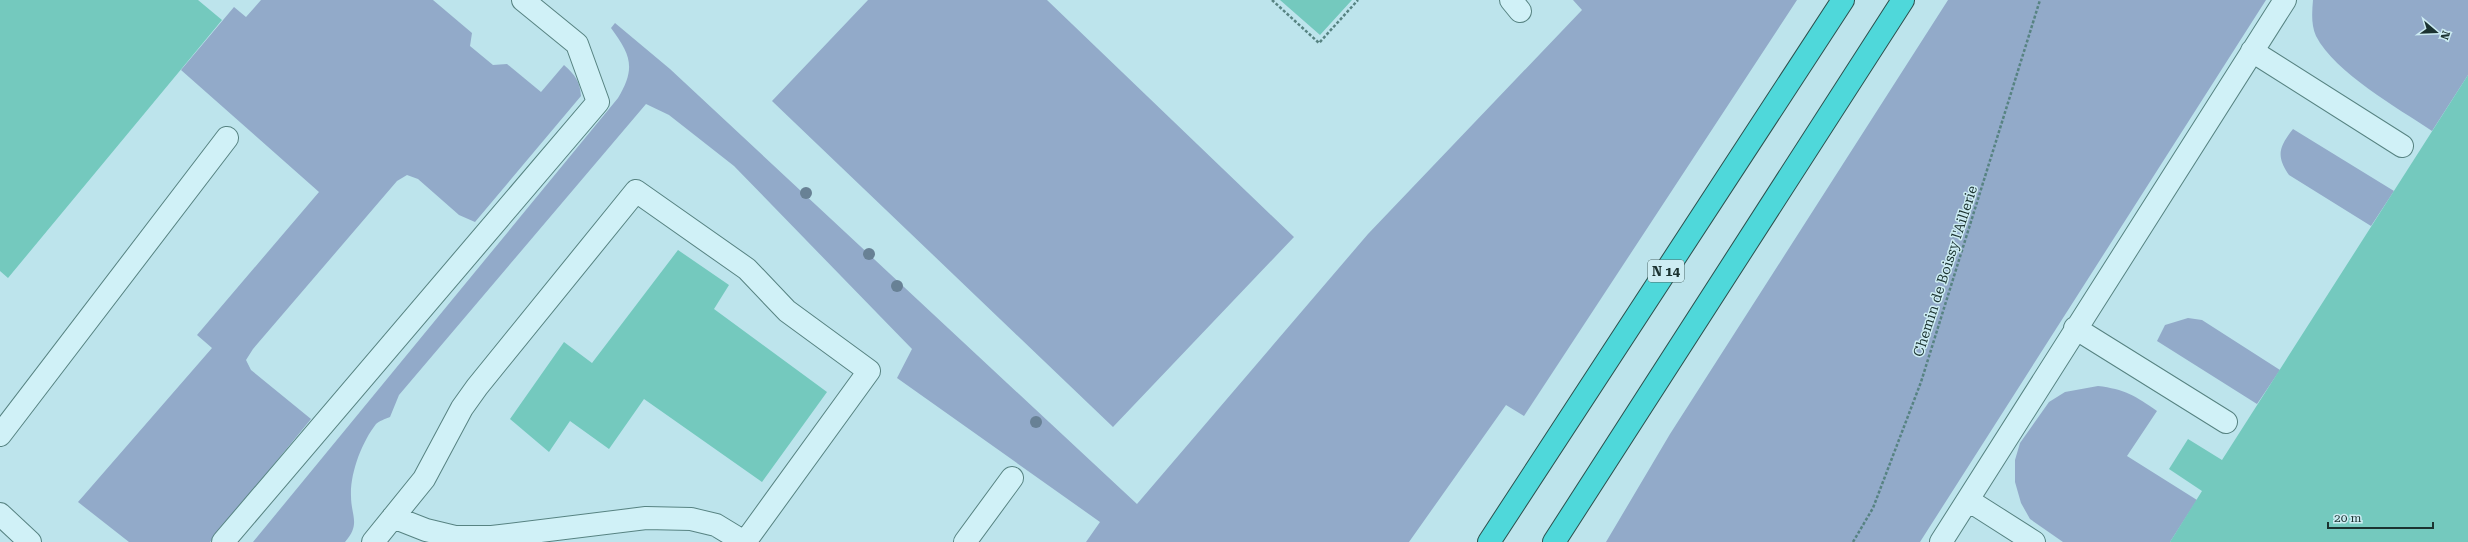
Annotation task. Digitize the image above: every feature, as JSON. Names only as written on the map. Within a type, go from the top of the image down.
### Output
[{"type":"highway","name":"N 14","points":[[1489,542],[1844,0]]},
{"type":"highway","points":[[1554,542],[1903,0]]},
{"type":"lane","points":[[223,542],[598,102],[577,44],[523,0]]},
{"type":"lane","points":[[1940,542],[2285,0]]},
{"type":"lane","points":[[2252,51],[2402,146]]},
{"type":"lane","points":[[0,435],[227,138]]},
{"type":"lane","points":[[372,542],[424,479],[462,408],[473,392],[636,190],[746,269],[787,311],[869,371],[745,542],[716,525],[691,518],[646,518],[492,537],[455,537],[426,530],[393,517]]},
{"type":"lane","points":[[2075,328],[2226,422]]},
{"type":"lane","points":[[965,542],[1012,478]]},
{"type":"lane","points":[[1968,500],[2034,542]]},
{"type":"lane","points":[[0,514],[30,542]]},
{"type":"path","points":[[1272,0],[1319,43],[1358,0]]},
{"type":"path","name":"Chemin de Boissy l'Aillerie","points":[[1853,542],[1873,508],[1921,382],[2040,0]]},
{"type":"shaded area","points":[[261,0],[433,0],[472,33],[470,46],[493,65],[507,64],[541,92],[564,65],[576,79],[581,96],[475,222],[459,215],[418,179],[407,175],[397,181],[253,349],[246,360],[251,370],[311,419],[210,542],[129,542],[78,502],[212,348],[197,335],[319,192],[181,70],[234,7],[246,17]]},
{"type":"shaded area","points":[[868,0],[1047,0],[1294,237],[1113,427],[772,101]]},
{"type":"shaded area","points":[[1573,0],[1797,0],[1524,416],[1506,405],[1409,542],[1086,542],[1100,522],[897,378],[912,349],[734,166],[669,115],[646,104],[399,395],[390,417],[377,423],[371,431],[358,458],[355,468],[351,487],[351,503],[354,525],[350,536],[345,542],[253,542],[618,98],[627,78],[629,62],[623,46],[611,28],[615,23],[670,69],[1137,504],[1368,234],[1582,10]]},
{"type":"shaded area","points":[[1948,0],[2266,0],[1920,542],[1606,542],[1670,434]]},
{"type":"shaded area","points":[[2313,0],[2468,0],[2468,75],[2432,131],[2368,89],[2337,63],[2325,50],[2316,36],[2313,27]]},
{"type":"shaded area","points":[[2293,129],[2394,191],[2371,226],[2289,175],[2282,162],[2281,151],[2282,146]]},
{"type":"shaded area","points":[[2188,318],[2202,320],[2280,370],[2257,404],[2157,341],[2165,325]]},
{"type":"shaded area","points":[[2098,386],[2123,391],[2143,401],[2157,411],[2127,456],[2197,500],[2170,542],[2063,542],[2030,519],[2021,503],[2015,482],[2015,460],[2020,443],[2049,402],[2065,392]]},
{"type":"building","points":[[0,0],[198,0],[222,20],[8,278],[0,271]]},
{"type":"building","points":[[1280,0],[1352,0],[1320,35]]},
{"type":"building","points":[[2468,75],[2468,542],[2170,542],[2202,491],[2169,469],[2188,439],[2222,460]]},
{"type":"building","points":[[678,250],[729,285],[714,309],[827,392],[762,482],[644,399],[609,449],[570,421],[549,452],[510,419],[564,342],[592,363]]}]
